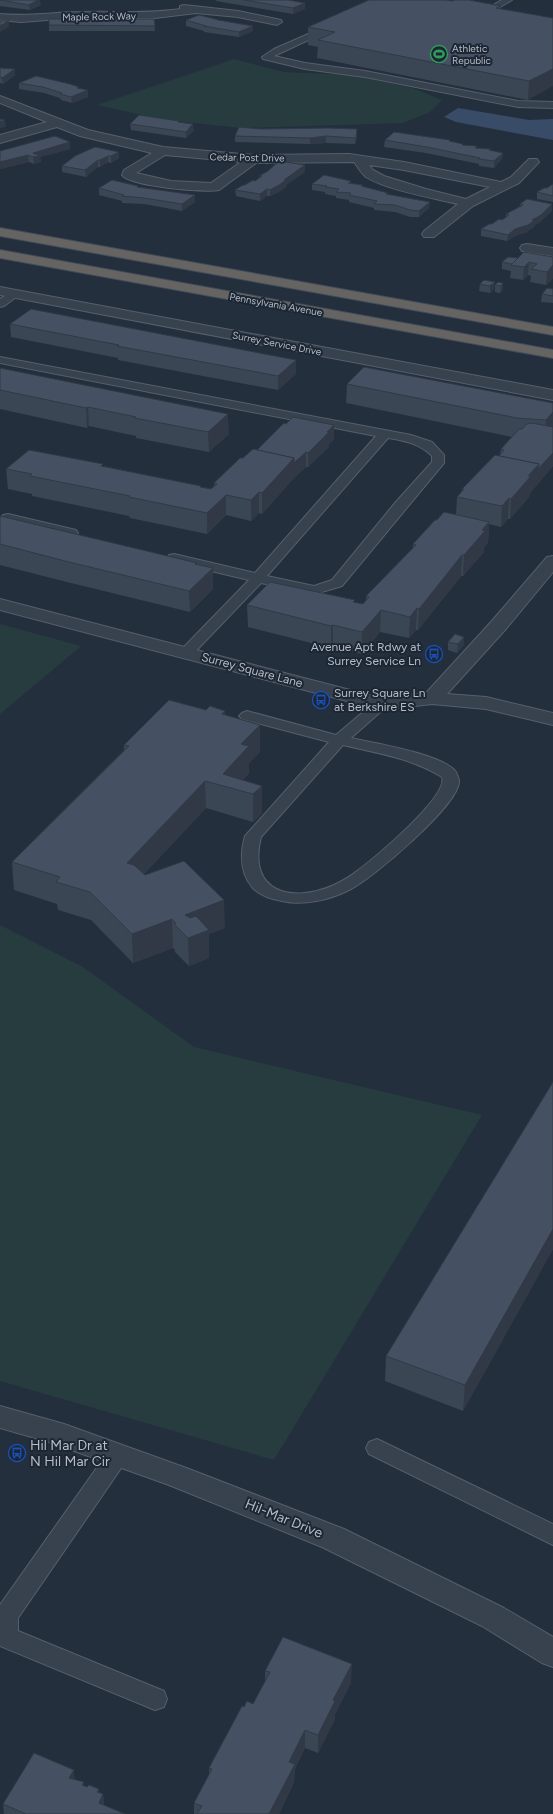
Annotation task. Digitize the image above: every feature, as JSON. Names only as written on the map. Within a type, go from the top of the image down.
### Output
[{"type":"highway","name":"Pennsylvania Avenue","points":[[0,232],[553,331]]},
{"type":"highway","name":"Pennsylvania Avenue","points":[[0,254],[553,354]]},
{"type":"street","points":[[64,16],[73,13],[86,4]]},
{"type":"street","points":[[160,4],[238,14],[277,22]]},
{"type":"street","name":"Maple Rock Way","points":[[0,17],[15,19],[64,16],[166,15],[181,14],[198,10]]},
{"type":"street","name":"Cedar Post Drive","points":[[0,99],[22,106],[58,123],[100,137],[163,151],[253,159],[358,159],[404,166],[501,186]]},
{"type":"street","points":[[0,139],[58,123]]},
{"type":"street","points":[[163,151],[128,173],[128,175],[196,188],[208,188],[214,187],[253,159]]},
{"type":"street","points":[[358,159],[369,173],[380,179],[422,192],[468,203]]},
{"type":"street","points":[[429,234],[468,203],[519,177],[533,162]]},
{"type":"street","points":[[527,248],[553,252]]},
{"type":"street","name":"Surrey Service Drive","points":[[0,291],[553,396]]},
{"type":"street","points":[[432,698],[498,626],[553,561]]},
{"type":"street","name":"Surrey Square Lane","points":[[0,604],[381,704],[432,698],[486,703],[553,719]]},
{"type":"street","name":"Hil-Mar Drive","points":[[0,1417],[54,1432],[179,1477],[333,1538],[493,1617],[553,1653]]},
{"type":"lane","points":[[488,20],[471,17],[508,0]]},
{"type":"lane","points":[[335,25],[277,51],[266,58],[305,66],[365,74],[518,104],[553,105]]},
{"type":"lane","points":[[0,304],[15,293]]},
{"type":"lane","points":[[0,360],[411,439],[428,445],[438,455],[438,463],[400,506],[337,583],[315,590],[258,578],[160,554]]},
{"type":"lane","points":[[186,653],[258,578],[384,435]]},
{"type":"lane","points":[[8,518],[84,536]]},
{"type":"lane","points":[[248,716],[339,740],[403,754],[438,766],[449,774],[451,782],[447,792],[408,837],[362,876],[331,892],[313,897],[294,898],[274,894],[261,887],[251,872],[249,849],[253,836],[339,740],[381,704]]},
{"type":"lane","points":[[377,1448],[553,1535]]},
{"type":"lane","points":[[118,1455],[6,1616],[5,1628],[8,1638],[155,1699]]},
{"type":"green space","points":[[234,59],[284,72],[351,75],[413,88],[442,100],[430,112],[403,123],[242,128],[164,120],[97,105]]},
{"type":"green space","points":[[0,624],[81,646],[0,714]]},
{"type":"green space","points":[[0,925],[83,967],[194,1047],[482,1115],[274,1460],[0,1381]]},
{"type":"water","points":[[458,108],[529,120],[553,119],[553,140],[456,122],[444,117]]},
{"type":"building","points":[[0,0],[38,0],[29,5]]},
{"type":"building","points":[[244,0],[288,0],[305,3],[293,8]]},
{"type":"building","name":"Athletic Republic","points":[[369,0],[469,0],[501,6],[496,8],[553,18],[553,69],[529,81],[318,40],[335,32],[308,27]]},
{"type":"building","points":[[199,15],[253,26],[239,32],[204,26],[206,26],[186,20]]},
{"type":"building","points":[[49,19],[154,19],[155,26],[49,25]]},
{"type":"building","points":[[0,21],[9,21],[0,26]]},
{"type":"building","points":[[0,68],[15,69],[2,78],[0,77]]},
{"type":"building","points":[[36,76],[88,90],[71,97],[43,87],[19,83]]},
{"type":"building","points":[[139,115],[193,124],[186,132],[130,124]]},
{"type":"building","points":[[239,127],[261,129],[357,129],[356,138],[326,136],[310,138],[235,136]]},
{"type":"building","points":[[394,132],[450,140],[449,141],[463,144],[462,145],[477,146],[475,148],[491,149],[489,150],[503,153],[494,161],[385,140]]},
{"type":"building","points":[[55,136],[70,142],[33,153],[40,156],[33,157],[28,155],[0,162],[0,151]]},
{"type":"building","points":[[95,147],[119,152],[98,160],[85,170],[62,166],[75,156]]},
{"type":"building","points":[[279,161],[305,165],[279,185],[270,190],[267,189],[260,194],[235,190],[253,180],[255,181],[262,176],[259,176],[268,171]]},
{"type":"building","points":[[324,175],[351,181],[348,183],[363,185],[361,186],[388,193],[386,194],[430,202],[419,211],[410,210],[395,205],[374,204],[377,201],[349,195],[351,193],[336,192],[339,189],[312,184]]},
{"type":"building","points":[[112,180],[138,186],[137,187],[195,195],[182,204],[122,196],[124,195],[99,188]]},
{"type":"building","points":[[553,184],[553,196],[537,192],[547,188]]},
{"type":"building","points":[[527,199],[552,204],[528,225],[515,229],[508,235],[481,229],[499,219],[502,220],[509,215],[506,214],[523,205],[520,204]]},
{"type":"building","points":[[524,252],[553,257],[553,265],[547,272],[531,269],[537,264],[529,262],[524,267],[511,265]]},
{"type":"building","points":[[508,257],[518,258],[512,264],[502,262]]},
{"type":"building","points":[[484,280],[495,282],[490,286],[480,284]]},
{"type":"building","points":[[498,282],[503,283],[501,286],[495,285]]},
{"type":"building","points":[[547,288],[553,289],[553,296],[542,294]]},
{"type":"building","points":[[31,309],[296,360],[278,376],[117,346],[119,345],[10,324]]},
{"type":"building","points":[[364,367],[553,403],[553,412],[546,420],[517,418],[347,384]]},
{"type":"building","points":[[0,368],[228,414],[208,432],[135,418],[136,417],[0,390]]},
{"type":"building","points":[[293,417],[334,425],[308,453],[306,452],[294,463],[294,458],[257,450],[284,423],[286,424]]},
{"type":"building","points":[[532,423],[553,427],[553,453],[538,469],[539,464],[499,456],[504,450],[501,449],[519,429],[522,429],[527,424]]},
{"type":"building","points":[[253,449],[294,458],[262,493],[259,492],[251,500],[226,495],[207,513],[30,476],[32,474],[6,469],[29,450],[103,464],[101,466],[211,489],[217,484],[214,483],[240,458],[243,458]]},
{"type":"building","points":[[495,455],[539,464],[528,476],[531,476],[511,499],[509,498],[502,506],[457,497],[464,489],[462,489]]},
{"type":"building","points":[[444,512],[489,522],[482,530],[485,531],[464,555],[462,555],[419,609],[417,608],[410,617],[381,610],[362,632],[333,625],[331,626],[247,605],[270,582],[355,600],[353,602],[363,604],[369,597],[366,596],[416,545],[413,544]]},
{"type":"building","points":[[0,516],[213,568],[189,591],[65,561],[0,544]]},
{"type":"building","points":[[455,634],[464,637],[458,644],[448,642]]},
{"type":"building","points":[[169,700],[206,710],[210,706],[225,711],[222,714],[260,725],[241,744],[249,746],[223,774],[262,786],[253,794],[205,781],[127,863],[134,865],[145,875],[184,861],[224,900],[185,915],[190,918],[196,916],[209,930],[188,938],[174,924],[176,923],[172,919],[132,934],[90,892],[56,882],[60,877],[12,862],[129,746],[124,745]]},
{"type":"building","points":[[553,1082],[553,1229],[465,1385],[386,1356]]},
{"type":"building","points":[[283,1637],[352,1664],[333,1700],[335,1701],[318,1735],[305,1730],[289,1762],[295,1764],[269,1814],[197,1814],[202,1806],[194,1803],[212,1769],[209,1768],[242,1706],[244,1707],[247,1701],[253,1704],[270,1672],[265,1671]]},
{"type":"building","points":[[34,1753],[74,1770],[69,1778],[84,1782],[82,1785],[87,1787],[89,1785],[99,1789],[97,1792],[103,1794],[99,1803],[125,1814],[26,1814],[3,1804]]},
{"type":"place","name":"Athletic Republic","points":[[439,54]]},
{"type":"place","name":"Avenue Apt Rdwy at Surrey Service Ln","points":[[434,654]]},
{"type":"place","name":"Surrey Square Ln at Berkshire ES","points":[[321,700]]},
{"type":"place","name":"Hil Mar Dr at N Hil Mar Cir","points":[[17,1453]]}]
